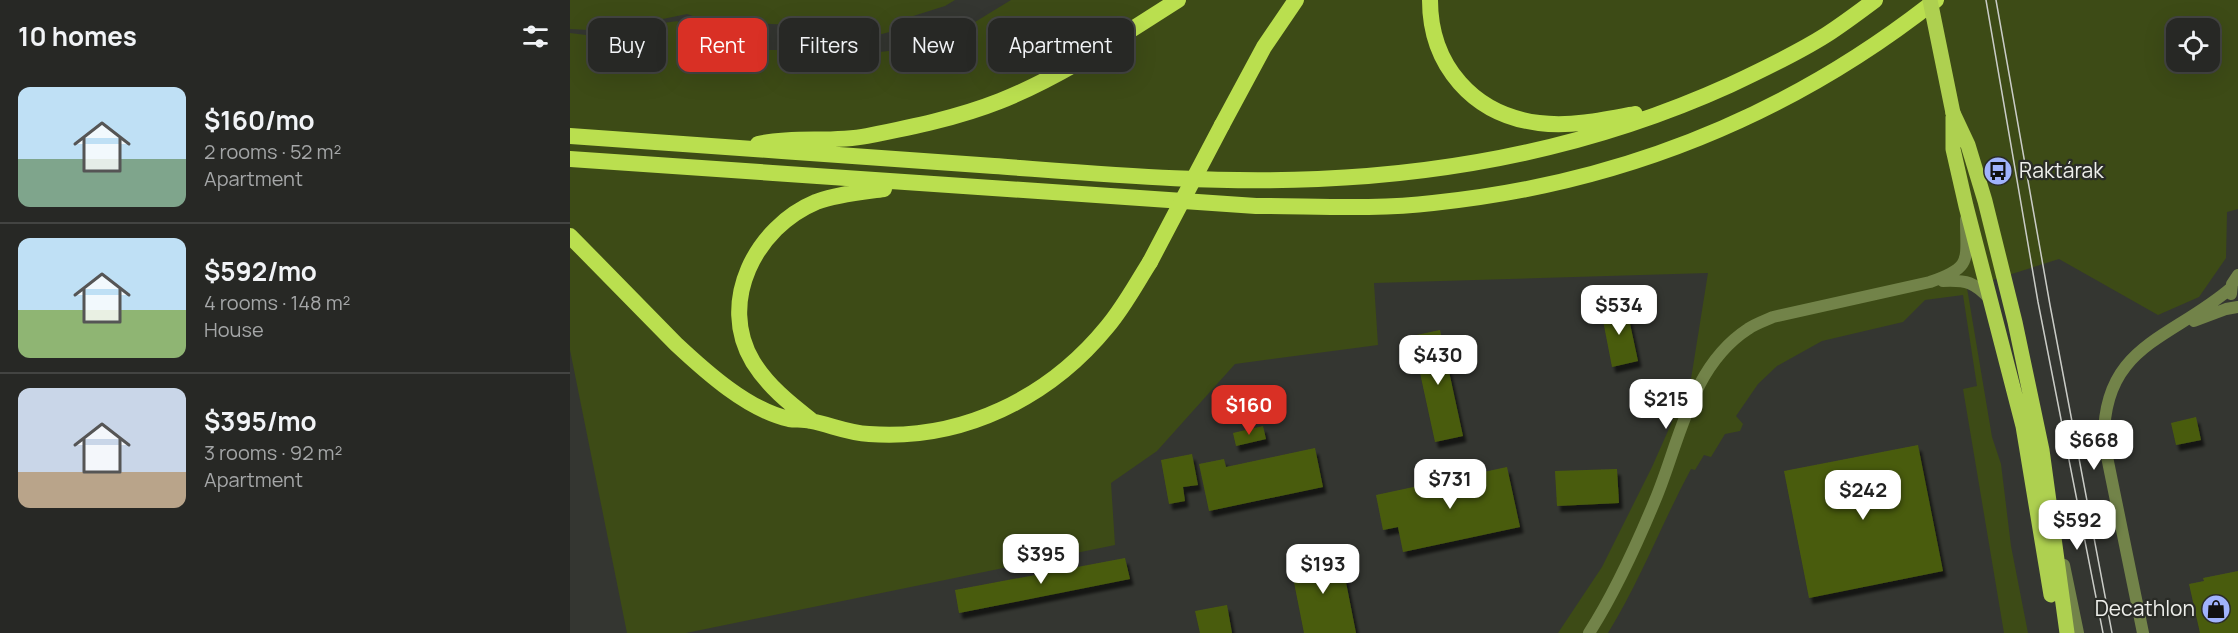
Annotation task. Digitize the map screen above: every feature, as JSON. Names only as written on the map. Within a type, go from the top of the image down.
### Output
[{"type":"highway","points":[[737,148],[776,140],[832,140],[863,137],[963,114],[1001,101],[1047,78],[1178,0]]},
{"type":"highway","points":[[570,236],[676,344],[722,383],[750,402],[772,413],[789,419],[812,421],[848,432],[893,435],[945,429],[979,420],[1002,411],[1047,384],[1090,347],[1109,325],[1150,262],[1264,47],[1296,0]]},
{"type":"highway","points":[[1430,0],[1433,33],[1446,66],[1455,80],[1471,94],[1502,113],[1522,120],[1541,123],[1586,123],[1695,101]]},
{"type":"highway","points":[[570,136],[1142,176],[1315,180],[1408,172],[1478,163],[1527,153],[1621,128],[1695,101],[1824,36],[1875,0]]},
{"type":"highway","points":[[570,159],[1256,206],[1431,204],[1534,189],[1586,177],[1712,134],[1762,111],[1834,71],[1936,0]]},
{"type":"highway","points":[[812,421],[772,388],[753,361],[746,346],[741,329],[740,308],[748,266],[772,231],[788,218],[816,202],[868,191],[942,186]]},
{"type":"main road","points":[[1930,0],[1953,113],[1953,149],[2023,426],[2058,633]]},
{"type":"main road","points":[[1953,113],[1968,145],[1978,178],[2012,311],[2042,450],[2067,633]]},
{"type":"street","points":[[1589,633],[1612,594],[1638,538],[1702,380],[1730,343],[1749,328],[1773,317],[1930,282],[1954,273],[1964,262],[1966,252],[1966,206]]},
{"type":"street","points":[[2143,633],[2104,442],[2104,412],[2118,376],[2133,356],[2231,288],[2238,275]]},
{"type":"street","points":[[1930,282],[1965,281],[1981,289],[1990,300]]},
{"type":"street","points":[[2176,328],[2238,306],[2233,299],[2231,288]]},
{"type":"street","points":[[2049,503],[2078,633]]},
{"type":"green space","points":[[570,0],[955,0],[945,6],[910,18],[891,18],[891,32],[882,34],[879,34],[879,18],[779,18],[779,24],[767,24],[767,18],[698,18],[687,14],[666,18],[588,18],[588,30],[570,29]]},
{"type":"green space","points":[[1011,0],[2238,0],[2238,209],[2227,212],[2226,258],[2199,297],[2158,315],[2059,259],[1967,288],[1992,437],[2001,464],[2011,546],[2028,633],[2004,633],[1963,389],[1977,386],[1963,295],[1925,300],[1903,322],[1822,341],[1777,366],[1758,384],[1736,416],[1743,424],[1740,431],[1725,434],[1711,457],[1704,455],[1695,470],[1691,469],[1608,633],[1558,633],[1602,567],[1652,467],[1691,379],[1708,273],[1374,283],[1378,345],[1235,364],[1157,451],[1111,483],[1115,545],[686,633],[627,633],[570,350],[570,33],[588,35],[588,72],[666,72],[666,23],[678,21],[678,72],[767,72],[767,50],[779,50],[779,72],[879,72],[879,52],[891,51],[891,72],[976,72],[976,21]]},
{"type":"building","points":[[1626,305],[1638,361],[1612,367],[1601,310]]},
{"type":"building","points":[[1440,330],[1463,436],[1435,442],[1412,336]]},
{"type":"building","points":[[2196,417],[2201,440],[2176,445],[2171,423]]},
{"type":"building","points":[[1263,426],[1266,439],[1236,446],[1233,433]]},
{"type":"building","points":[[1918,445],[1943,571],[1809,598],[1784,471]]},
{"type":"building","points":[[1315,448],[1323,487],[1209,511],[1199,464],[1224,459],[1226,467]]},
{"type":"building","points":[[1192,454],[1198,485],[1183,487],[1185,501],[1169,504],[1161,460]]},
{"type":"building","points":[[1507,467],[1520,527],[1403,552],[1398,527],[1383,530],[1376,495]]},
{"type":"building","points":[[1617,469],[1619,503],[1557,506],[1555,471]]},
{"type":"building","points":[[1340,552],[1356,633],[1304,633],[1290,562]]},
{"type":"building","points":[[1125,558],[1130,579],[959,613],[955,590]]},
{"type":"building","name":"Decathlon","points":[[2238,571],[2238,633],[2200,633],[2189,584],[2204,581],[2203,578]]},
{"type":"building","points":[[1227,605],[1232,633],[1200,633],[1195,611]]},
{"type":"tram line","points":[[1986,0],[2038,302],[2103,633]]},
{"type":"tram line","points":[[1996,0],[2050,305],[2112,633]]},
{"type":"place","name":"Raktárak","points":[[1998,171]]},
{"type":"place","name":"Decathlon","points":[[2216,609]]}]
